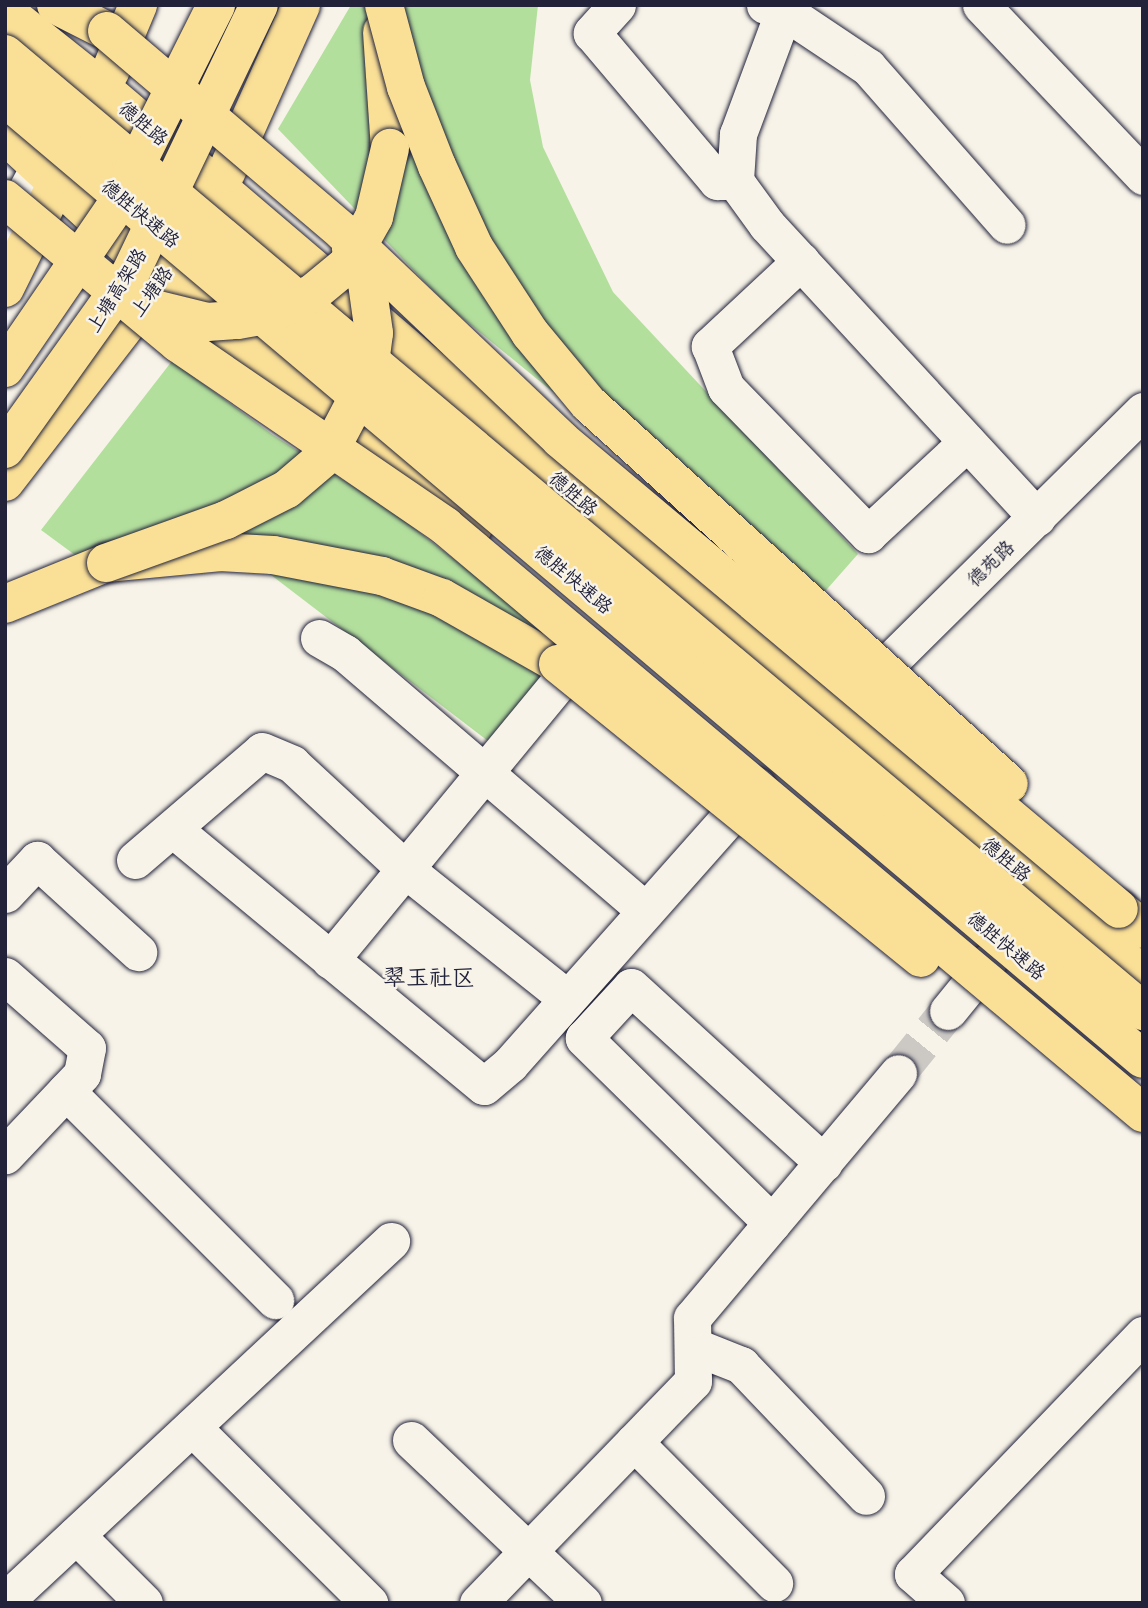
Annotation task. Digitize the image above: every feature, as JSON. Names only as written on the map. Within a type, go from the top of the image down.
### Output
[{"type":"main road","points":[[56,5],[107,31]]},
{"type":"main road","points":[[70,5],[107,31],[344,233],[560,439],[1135,917]]},
{"type":"main road","points":[[5,288],[49,173],[103,89],[138,5]]},
{"type":"main road","points":[[5,368],[114,209],[216,5]]},
{"type":"main road","name":"上塘高架路","points":[[5,449],[130,274],[259,5]]},
{"type":"main road","name":"上塘路","points":[[5,482],[161,279],[220,188],[300,5]]},
{"type":"main road","points":[[127,301],[182,318],[238,320],[292,305],[347,265],[374,217],[390,149],[383,5]]},
{"type":"main road","points":[[383,5],[406,88],[437,166],[474,247],[530,333],[589,404],[1009,783],[1135,917]]},
{"type":"main road","name":"德胜路","points":[[5,11],[220,188],[1143,975]]},
{"type":"main road","name":"德胜快速路","points":[[5,54],[1143,1011]]},
{"type":"main road","name":"德胜快速路","points":[[5,98],[1143,1059]]},
{"type":"main road","points":[[5,135],[161,279],[463,519],[988,962],[1128,1090],[1143,1113]]},
{"type":"main road","points":[[5,198],[127,301],[211,367],[444,526],[1128,1090]]},
{"type":"main road","points":[[5,604],[106,563],[226,520],[287,489],[328,454],[368,378],[374,333],[367,283],[344,233]]},
{"type":"main road","points":[[106,563],[220,552],[273,555],[382,576],[442,598],[558,664],[971,999],[1128,1090]]},
{"type":"street","points":[[617,5],[592,33],[717,181],[735,181]]},
{"type":"street","points":[[982,6],[1136,157]]},
{"type":"street","points":[[1007,225],[868,67],[778,7],[738,134],[735,181],[801,261],[1037,518]]},
{"type":"street","points":[[5,230],[49,173]]},
{"type":"street","points":[[801,261],[710,345],[726,388],[868,534],[967,442]]},
{"type":"street","name":"德苑路","points":[[839,716],[871,676],[1037,518],[1143,411]]},
{"type":"street","points":[[330,960],[599,633]]},
{"type":"street","points":[[319,638],[345,653],[646,911]]},
{"type":"street","points":[[871,676],[1135,917]]},
{"type":"street","points":[[135,859],[262,751],[292,764],[405,869],[568,999]]},
{"type":"street","points":[[173,829],[484,1086],[510,1064],[767,774]]},
{"type":"street","points":[[5,894],[37,860],[138,952]]},
{"type":"street","points":[[948,1011],[988,962]]},
{"type":"street","points":[[5,976],[87,1048],[82,1074],[5,1155]]},
{"type":"street","points":[[772,1223],[584,1038],[631,986],[824,1163]]},
{"type":"street","points":[[478,1603],[693,1381],[692,1318],[898,1073]]},
{"type":"street","points":[[66,1091],[275,1300]]},
{"type":"street","points":[[5,1601],[391,1241]]},
{"type":"street","points":[[946,1603],[913,1574],[1143,1335]]},
{"type":"street","points":[[693,1346],[741,1365],[866,1496]]},
{"type":"street","points":[[192,1427],[369,1603]]},
{"type":"street","points":[[411,1440],[583,1603]]},
{"type":"street","points":[[634,1443],[774,1583]]},
{"type":"street","points":[[76,1535],[144,1603]]},
{"type":"green space","points":[[351,5],[538,5],[530,80],[543,147],[613,292],[858,554],[813,605],[449,307],[278,129]]},
{"type":"green space","points":[[172,361],[273,435],[392,511],[567,647],[488,741],[194,516],[75,555],[41,530]]},
{"type":"tunnel","points":[[898,1073],[948,1011]]},
{"type":"district","name":"翠玉社区","points":[[429,976]]}]
